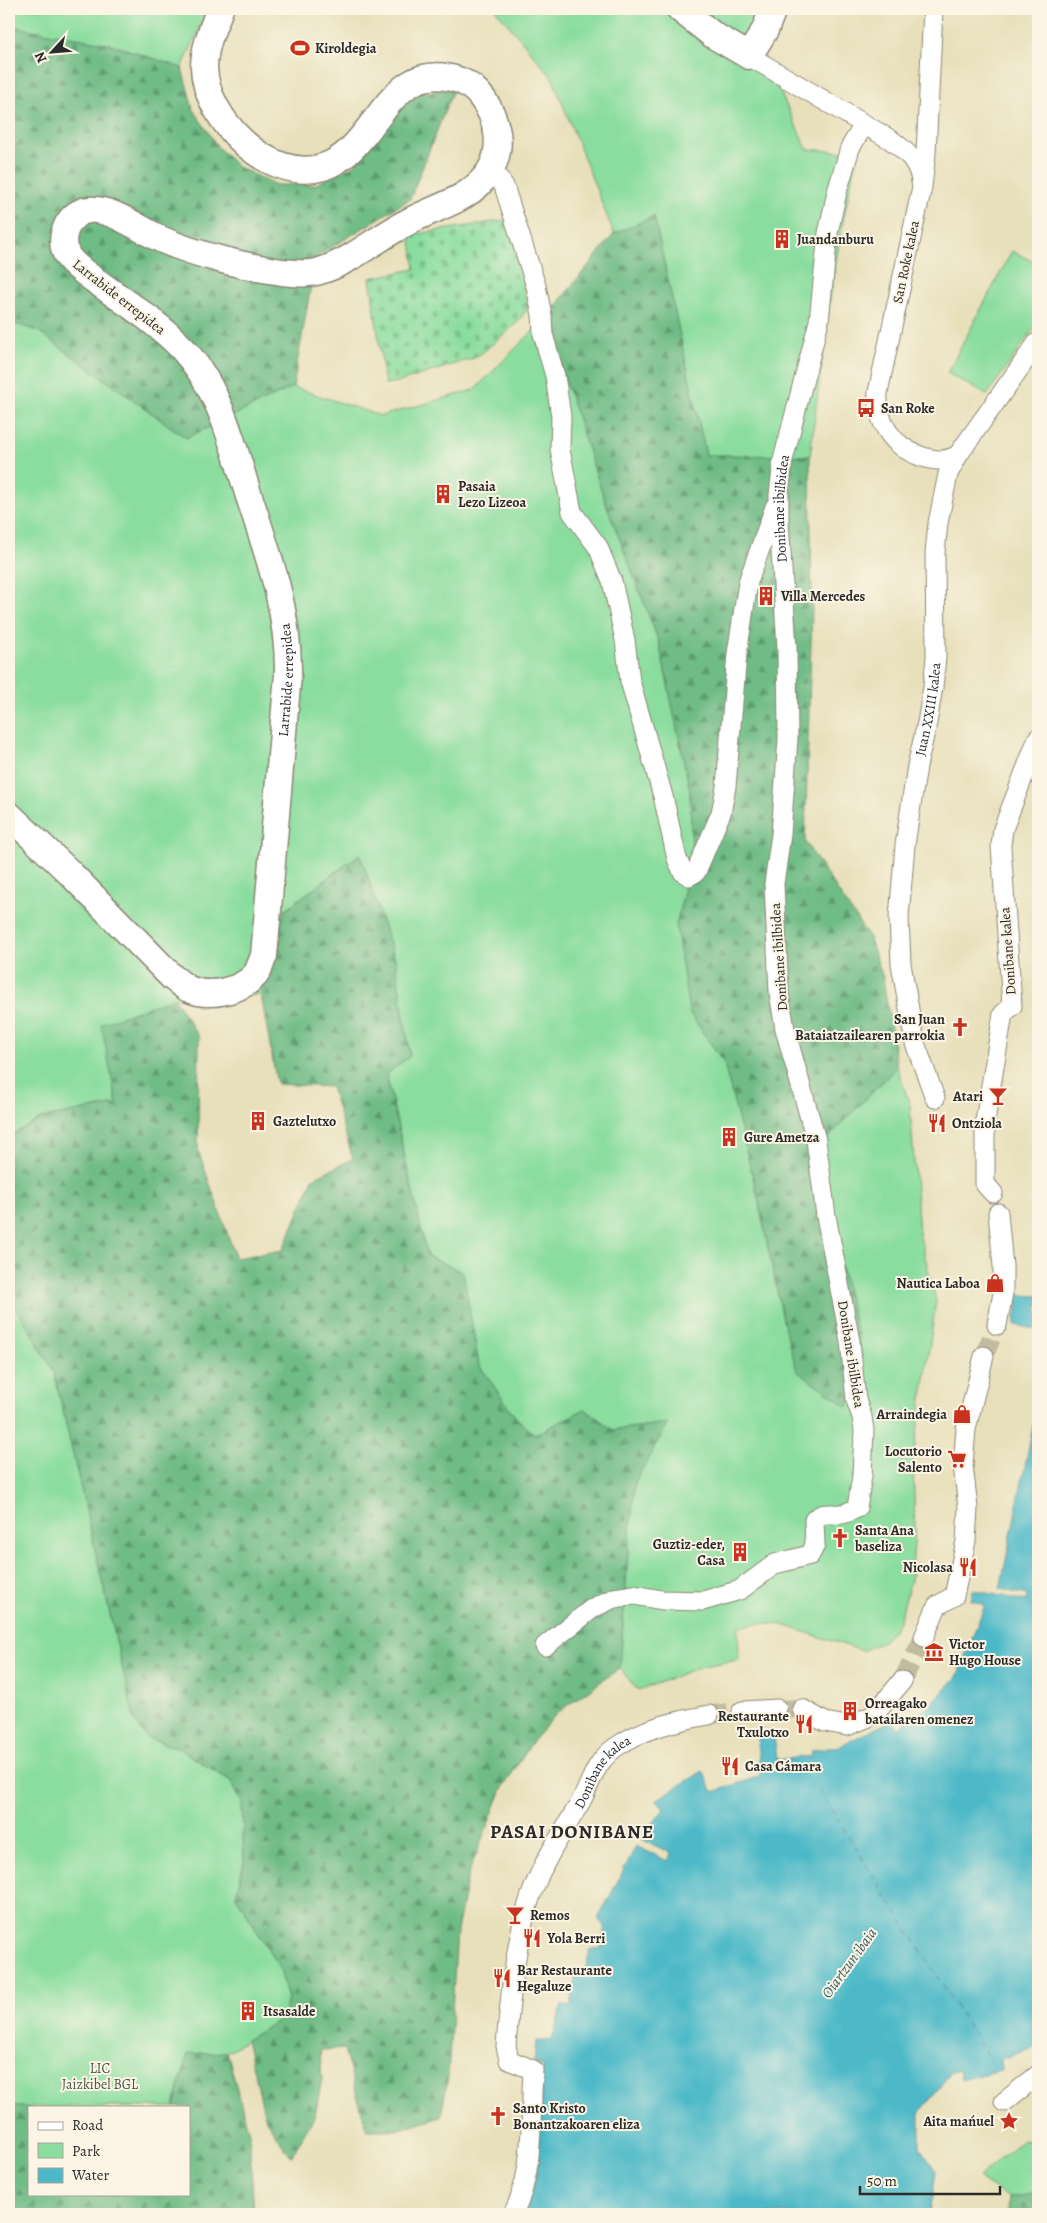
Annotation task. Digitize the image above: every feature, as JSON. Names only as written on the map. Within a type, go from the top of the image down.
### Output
[{"type":"street","points":[[220,9],[209,37],[204,67],[208,88],[215,107],[225,121],[259,155],[278,166],[293,170],[310,170],[326,167],[338,160],[354,146],[393,96],[409,83],[445,77],[471,87],[490,112],[497,130],[497,150],[492,169],[504,186],[536,286],[542,315],[543,334],[555,376],[561,416],[560,449],[572,512],[598,547],[612,581],[626,640],[630,681],[663,796],[675,852],[683,872],[689,876],[696,872],[721,813],[726,787],[737,654],[748,582],[779,495]]},
{"type":"street","points":[[680,9],[713,35],[891,140],[911,156],[917,166],[922,187]]},
{"type":"street","points":[[749,56],[765,30],[773,9]]},
{"type":"street","name":"San Roke kalea","points":[[933,9],[926,153],[922,187],[878,392],[878,411],[886,430],[903,448],[925,457],[942,461],[958,455]]},
{"type":"street","name":"Donibane ibilbidea","points":[[545,1646],[593,1608],[614,1598],[634,1595],[662,1600],[703,1601],[740,1590],[775,1564],[810,1555],[815,1545],[814,1520],[819,1515],[825,1513],[842,1514],[856,1508],[862,1467],[864,1430],[856,1400],[850,1341],[826,1216],[816,1140],[807,1102],[785,1029],[779,993],[774,884],[781,834],[788,730],[787,648],[779,495],[783,460],[819,321],[828,233],[836,192],[850,148],[864,124]]},
{"type":"street","name":"Larrabide errepidea","points":[[9,814],[173,978],[189,989],[203,993],[224,991],[241,985],[256,974],[264,956],[288,674],[288,646],[279,592],[232,439],[215,395],[197,366],[180,346],[157,325],[80,269],[66,254],[62,240],[66,226],[74,216],[83,211],[97,210],[115,216],[166,242],[205,254],[279,271],[315,273],[336,265],[403,224],[459,199],[492,169]]},
{"type":"street","name":"Juan XXIII kalea","points":[[935,1098],[915,1043],[901,964],[899,917],[905,845],[917,766],[933,687],[936,657],[935,554],[938,523],[942,494],[948,474],[958,455],[1038,342]]},
{"type":"street","name":"Donibane kalea","points":[[992,1193],[985,1184],[985,1122],[1003,1014],[1012,1006],[1001,846],[1003,829],[1038,738]]},
{"type":"street","points":[[997,1325],[1003,1294],[998,1213]]},
{"type":"street","points":[[924,1638],[937,1606],[954,1596],[964,1550],[968,1508],[963,1465],[966,1429],[984,1356]]},
{"type":"street","points":[[802,1709],[825,1722],[847,1726],[874,1715],[902,1681]]},
{"type":"street","points":[[742,1710],[777,1709]]},
{"type":"street","name":"Donibane kalea","points":[[513,2214],[518,2205],[528,2159],[533,2070],[509,2060],[506,2046],[522,1932],[533,1891],[554,1844],[580,1802],[596,1766],[616,1748],[635,1736],[670,1723],[708,1715]]},
{"type":"street","points":[[1004,2102],[1038,2075]]},
{"type":"green space","points":[[9,9],[208,9],[182,68],[110,44],[9,26]]},
{"type":"green space","points":[[495,9],[772,9],[757,43],[807,149],[858,153],[835,266],[810,456],[706,455],[654,217],[614,234],[552,77]]},
{"type":"green space","points":[[9,26],[110,44],[182,68],[193,109],[217,146],[238,167],[276,185],[314,185],[355,165],[404,104],[422,92],[453,90],[410,199],[316,257],[293,387],[186,438],[38,331],[9,322]]},
{"type":"green space","points":[[654,216],[706,455],[810,456],[812,610],[805,842],[870,939],[883,978],[897,1067],[814,1152],[862,1354],[848,1407],[797,1371],[785,1329],[757,1193],[724,1063],[689,1012],[676,925],[692,858],[690,791],[659,642],[604,498],[545,319],[614,234]]},
{"type":"green space","points":[[512,219],[528,308],[517,323],[477,357],[399,382],[385,384],[370,278],[415,269],[410,235]]},
{"type":"green space","points":[[1012,251],[1038,264],[1038,323],[987,395],[947,373]]},
{"type":"green space","points":[[545,319],[604,498],[659,642],[690,791],[692,858],[689,1012],[724,1063],[757,1193],[785,1329],[814,1152],[897,1067],[910,1105],[919,1233],[936,1301],[913,1461],[915,1532],[911,1580],[899,1622],[885,1640],[863,1651],[783,1625],[760,1623],[738,1627],[739,1660],[702,1666],[638,1691],[620,1668],[635,1481],[667,1423],[613,1430],[585,1409],[535,1435],[516,1418],[479,1365],[463,1273],[427,1256],[386,1074],[410,1056],[395,959],[360,854],[285,910],[261,995],[174,998],[102,1024],[117,1104],[43,1118],[9,1136],[9,322],[38,331],[186,438],[293,387],[381,416],[474,390]]},
{"type":"green space","points":[[360,854],[395,959],[410,1056],[386,1074],[427,1256],[463,1272],[479,1365],[516,1418],[535,1435],[585,1409],[613,1430],[668,1423],[635,1482],[620,1668],[558,1712],[535,1738],[502,1789],[468,1875],[457,1931],[448,2077],[441,2116],[396,2130],[367,2130],[344,2049],[320,2050],[322,2079],[315,2115],[291,2157],[266,2120],[246,2040],[283,2018],[288,1999],[280,1969],[236,1896],[244,1862],[242,1803],[231,1781],[178,1748],[147,1738],[135,1722],[54,1372],[21,1315],[9,1302],[9,1136],[43,1118],[117,1104],[101,1024],[174,998],[199,1037],[198,1150],[236,1258],[283,1250],[313,1178],[353,1159],[331,1087],[277,1084],[261,995],[285,910]]},
{"type":"green space","name":"LIC Jaizkibel BGL","points":[[9,1302],[21,1315],[54,1372],[135,1722],[147,1738],[178,1748],[231,1781],[242,1803],[244,1862],[236,1896],[280,1969],[288,1999],[283,2018],[227,2052],[188,2054],[174,2106],[28,2106],[28,2196],[190,2196],[190,2194],[249,2214],[9,2214]]},
{"type":"green space","points":[[227,2052],[249,2133],[254,2214],[9,2214],[9,2105],[28,2108],[28,2196],[190,2196],[190,2106],[174,2106],[188,2054]]},
{"type":"green space","points":[[1022,2140],[1038,2142],[1038,2205],[1034,2194],[1009,2198],[978,2178]]},
{"type":"green space","points":[[1034,2194],[1038,2205],[1038,2214],[1008,2214],[1009,2198]]},
{"type":"water","points":[[1018,1295],[1038,1296],[1038,1330],[1015,1325]]},
{"type":"water","name":"Oiartzun ibaia","points":[[1038,1402],[1038,2047],[1000,2059],[1001,2070],[961,2080],[959,2070],[951,2072],[920,2113],[920,2148],[936,2171],[930,2214],[526,2214],[537,2171],[543,2065],[534,2065],[536,2041],[552,2040],[562,2005],[571,2005],[576,1972],[584,1973],[591,1949],[601,1948],[605,1926],[598,1919],[636,1846],[668,1861],[671,1853],[641,1839],[664,1809],[656,1800],[703,1771],[713,1792],[760,1776],[757,1738],[774,1736],[777,1760],[812,1756],[812,1750],[839,1746],[893,1720],[898,1729],[930,1705],[957,1677],[985,1605],[971,1600],[973,1590],[1026,1601],[1027,1595],[1000,1589]]},
{"type":"ferry route","points":[[819,1790],[992,2063]]},
{"type":"tunnel","points":[[984,1356],[997,1325]]},
{"type":"tunnel","points":[[902,1681],[924,1637]]},
{"type":"tunnel","points":[[777,1709],[802,1709]]},
{"type":"tunnel","points":[[709,1715],[742,1711]]},
{"type":"place","name":"Kiroldegia","points":[[300,48]]},
{"type":"place","name":"Juandanburu","points":[[782,239]]},
{"type":"place","name":"San Roke","points":[[866,408]]},
{"type":"place","name":"Pasaia Lezo Lizeoa","points":[[443,494]]},
{"type":"place","name":"Villa Mercedes","points":[[766,596]]},
{"type":"place","name":"San Juan Bataiatzailearen parrokia","points":[[960,1027]]},
{"type":"place","name":"Atari","points":[[998,1096]]},
{"type":"place","name":"Gaztelutxo","points":[[258,1121]]},
{"type":"place","name":"Ontziola","points":[[937,1123]]},
{"type":"place","name":"Gure Ametza","points":[[729,1137]]},
{"type":"place","name":"Nautica Laboa","points":[[995,1283]]},
{"type":"place","name":"Arraindegia","points":[[962,1414]]},
{"type":"place","name":"Locutorio Salento","points":[[957,1459]]},
{"type":"place","name":"Santa Ana baseliza","points":[[840,1538]]},
{"type":"place","name":"Guztiz-eder, Casa","points":[[740,1552]]},
{"type":"place","name":"Nicolasa","points":[[968,1567]]},
{"type":"place","name":"Victor Hugo House","points":[[934,1652]]},
{"type":"place","name":"Orreagako batailaren omenez","points":[[850,1711]]},
{"type":"place","name":"Restaurante Txulotxo","points":[[804,1724]]},
{"type":"place","name":"Casa Cámara","points":[[730,1766]]},
{"type":"place","name":"Remos","points":[[515,1915]]},
{"type":"place","name":"Yola Berri","points":[[532,1938]]},
{"type":"place","name":"Bar Restaurante Hegaluze","points":[[502,1978]]},
{"type":"place","name":"Itsasalde","points":[[248,2011]]},
{"type":"place","name":"Santo Kristo Bonantzakoaren eliza","points":[[498,2116]]},
{"type":"place","name":"Aita mańuel","points":[[1009,2121]]},
{"type":"district","name":"PASAI DONIBANE","points":[[572,1832]]}]
